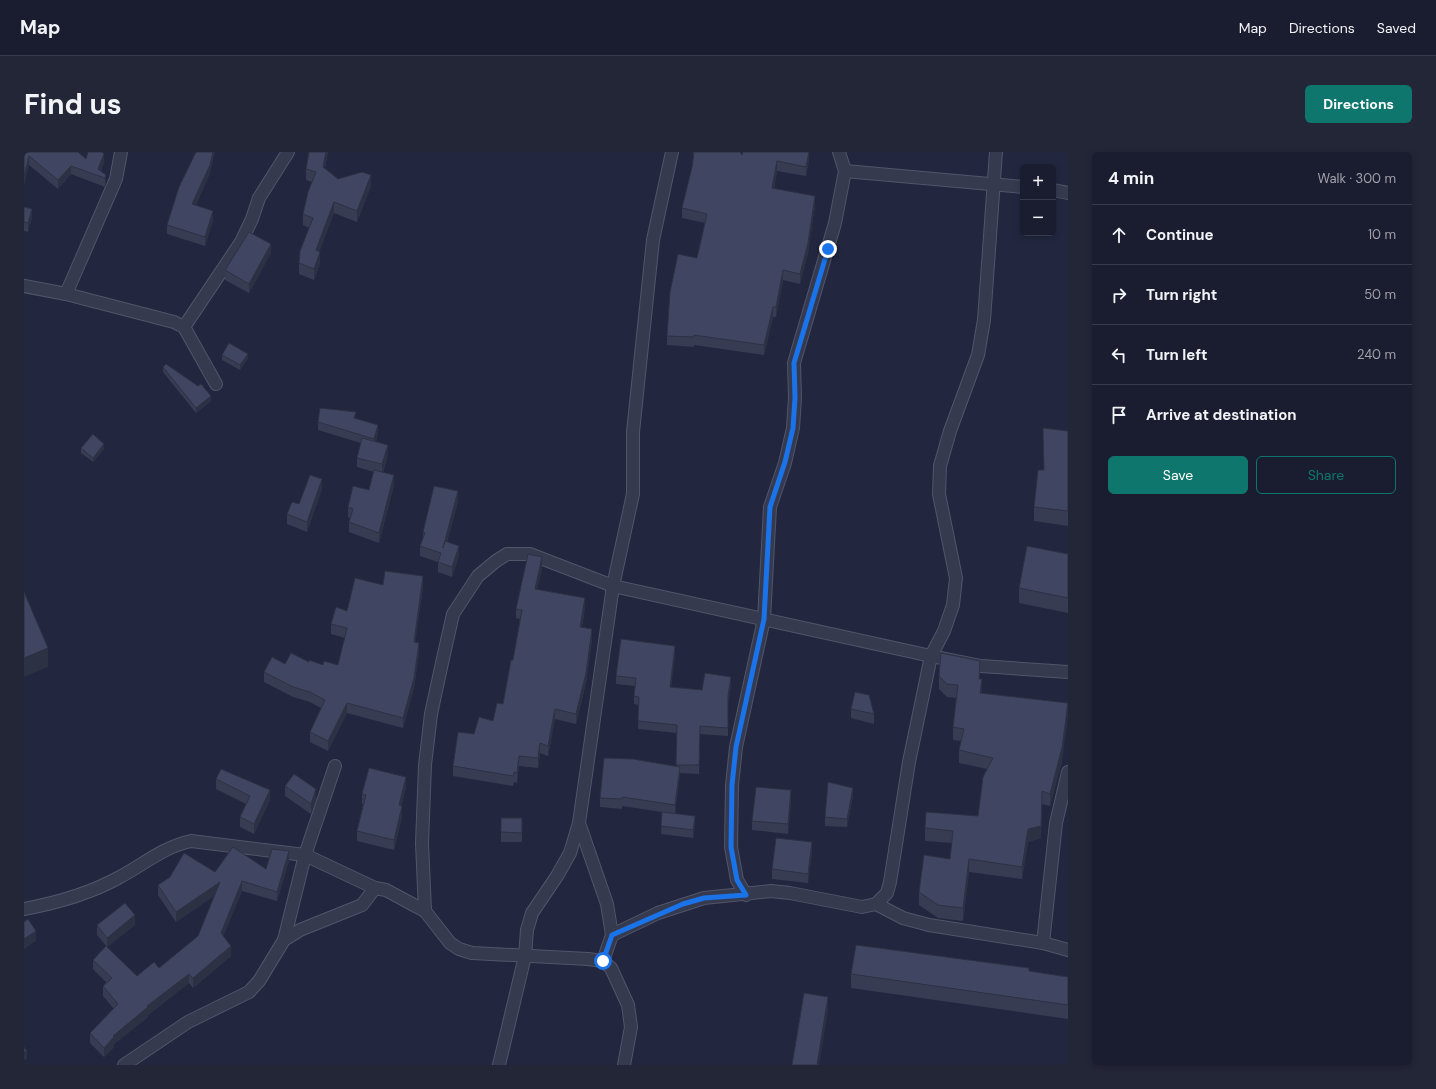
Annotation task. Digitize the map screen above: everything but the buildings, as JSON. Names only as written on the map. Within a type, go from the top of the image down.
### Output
[{"type":"street","points":[[66,294],[116,179],[121,152]]},
{"type":"street","points":[[184,327],[241,242],[252,219],[259,198],[288,152]]},
{"type":"street","points":[[499,1065],[525,956],[527,930],[532,913],[557,876],[570,853],[580,823],[613,586],[633,494],[633,432],[653,240],[672,152]]},
{"type":"street","points":[[746,895],[737,880],[731,847],[732,785],[736,747],[764,619],[770,507],[785,462],[793,428],[795,398],[794,363],[836,223],[845,171],[840,152]]},
{"type":"street","points":[[612,935],[683,904],[704,898],[746,895],[771,891],[790,893],[848,906],[862,907],[876,904],[887,893],[909,762],[931,656],[944,631],[953,605],[956,578],[939,494],[940,466],[950,431],[978,355],[984,320],[996,152]]},
{"type":"street","points":[[845,171],[1020,187]]},
{"type":"street","points":[[1056,191],[1068,193]]},
{"type":"street","points":[[24,286],[66,294],[165,319],[184,327],[216,384]]},
{"type":"street","points":[[424,911],[422,843],[425,765],[431,714],[453,614],[478,576],[496,560],[507,554],[530,554],[613,586],[931,656],[981,666],[1068,672]]},
{"type":"street","points":[[124,1065],[188,1022],[249,992],[267,970],[284,940],[306,855],[335,766]]},
{"type":"street","points":[[1043,943],[1056,823],[1068,772]]},
{"type":"street","points":[[580,823],[607,904],[612,935],[603,961]]},
{"type":"street","points":[[24,909],[84,894],[117,879],[174,844],[191,841],[306,855],[375,888],[386,890],[424,911],[443,936],[459,949],[472,953],[603,961],[610,968],[628,1005],[631,1027],[624,1065]]},
{"type":"street","points":[[284,940],[300,930],[362,905],[375,888]]},
{"type":"street","points":[[876,904],[903,918],[929,925],[1043,943],[1068,950]]},
{"type":"route","points":[[603,961],[612,935],[658,913],[704,898],[746,895],[737,880],[733,865],[731,847],[732,785],[736,747],[764,619],[770,507],[785,462],[793,428],[795,398],[794,363],[828,249]]}]
